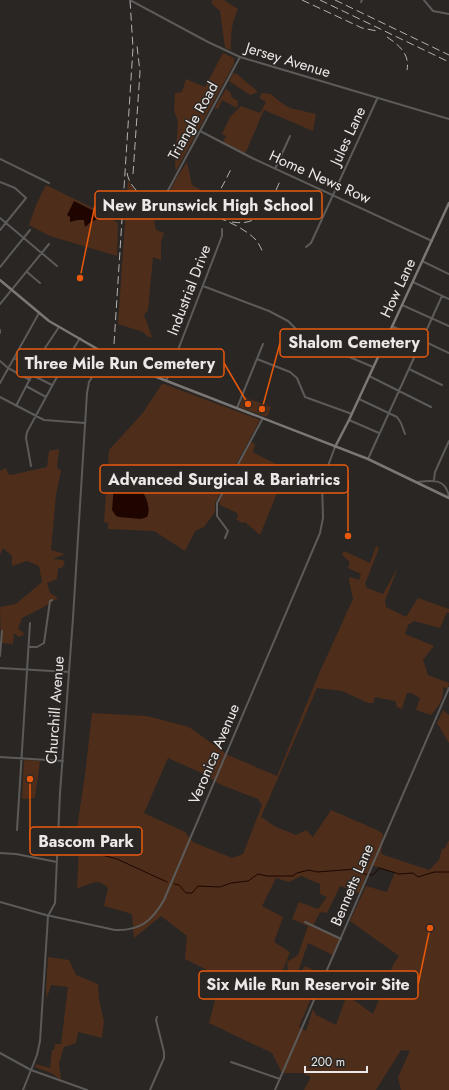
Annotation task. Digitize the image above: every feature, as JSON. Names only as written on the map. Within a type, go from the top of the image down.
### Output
[{"type":"main road","name":"How Lane","points":[[335,447],[352,414],[449,203]]},
{"type":"main road","points":[[0,280],[39,313],[59,327],[136,369],[368,459],[449,498]]},
{"type":"street","name":"Jersey Avenue","points":[[130,0],[208,42],[240,57],[377,99],[449,119]]},
{"type":"street","points":[[424,0],[433,11],[449,14]]},
{"type":"street","name":"Triangle Road","points":[[164,196],[240,57]]},
{"type":"street","name":"Jules Lane","points":[[306,247],[311,243],[377,99]]},
{"type":"street","name":"Home News Row","points":[[200,132],[275,169],[432,241]]},
{"type":"street","points":[[275,169],[290,136]]},
{"type":"street","points":[[0,159],[49,183]]},
{"type":"street","points":[[0,182],[15,188],[26,198],[0,230]]},
{"type":"street","points":[[0,218],[57,266]]},
{"type":"street","name":"Industrial Drive","points":[[166,381],[222,236],[222,229]]},
{"type":"street","points":[[0,267],[30,230]]},
{"type":"street","points":[[0,304],[49,244]]},
{"type":"street","points":[[422,261],[449,274]]},
{"type":"street","points":[[27,272],[40,283]]},
{"type":"street","points":[[412,282],[449,299]]},
{"type":"street","points":[[203,286],[269,311],[288,321],[302,335],[319,345],[373,367]]},
{"type":"street","points":[[368,459],[442,296]]},
{"type":"street","points":[[402,305],[449,326]]},
{"type":"street","points":[[0,383],[39,313]]},
{"type":"street","points":[[392,326],[449,353]]},
{"type":"street","points":[[45,348],[59,327]]},
{"type":"street","points":[[31,466],[26,438],[27,432],[52,385],[80,338]]},
{"type":"street","points":[[237,408],[263,344]]},
{"type":"street","name":"Churchill Avenue","points":[[23,1090],[37,1055],[40,1041],[48,915],[54,903],[88,387],[106,354]]},
{"type":"street","points":[[14,358],[33,369],[30,380],[16,406]]},
{"type":"street","points":[[257,359],[290,372],[297,378],[305,397],[352,414]]},
{"type":"street","points":[[0,361],[8,368],[30,380]]},
{"type":"street","points":[[409,370],[442,385]]},
{"type":"street","points":[[32,374],[52,385]]},
{"type":"street","points":[[369,376],[431,407]]},
{"type":"street","points":[[26,386],[46,397]]},
{"type":"street","points":[[0,397],[36,416],[50,421],[85,423]]},
{"type":"street","points":[[359,399],[398,418],[405,434]]},
{"type":"street","points":[[225,538],[228,531],[217,516],[217,503],[263,418]]},
{"type":"street","points":[[349,420],[379,434]]},
{"type":"street","points":[[434,480],[435,472],[449,441]]},
{"type":"street","name":"Veronica Avenue","points":[[0,902],[48,915],[115,930],[136,928],[148,921],[159,909],[320,533],[323,518],[322,482],[335,447]]},
{"type":"street","points":[[417,482],[434,480],[440,482],[444,486],[449,498]]},
{"type":"street","points":[[29,647],[37,647],[44,643],[50,601],[52,600]]},
{"type":"street","points":[[17,830],[30,623]]},
{"type":"street","points":[[0,656],[2,631]]},
{"type":"street","points":[[0,668],[69,672]]},
{"type":"street","name":"Bennetts Lane","points":[[275,1090],[449,688]]},
{"type":"street","points":[[0,757],[63,761]]},
{"type":"street","points":[[0,853],[16,854],[57,862]]},
{"type":"street","points":[[305,922],[341,938]]},
{"type":"street","points":[[150,1090],[164,1058],[164,1052],[156,1020],[157,1017]]},
{"type":"street","points":[[0,1053],[31,1070],[87,1090]]},
{"type":"street","points":[[231,1062],[280,1079]]},
{"type":"shaded area","points":[[212,0],[224,0],[238,9],[232,29],[231,50],[225,48],[220,11],[212,4]]},
{"type":"shaded area","points":[[223,53],[234,58],[234,64],[176,171],[178,122],[174,110],[175,93],[182,92],[186,79],[205,87]]},
{"type":"shaded area","points":[[233,73],[237,74],[258,92],[250,95],[229,81]]},
{"type":"shaded area","points":[[226,89],[231,93],[231,97],[238,101],[237,108],[222,100],[218,109],[215,108],[219,101]]},
{"type":"shaded area","points":[[261,93],[271,94],[290,108],[316,114],[313,131],[264,110],[245,154],[223,142],[226,136],[222,134],[230,117],[241,106],[260,113],[266,102],[260,98]]},
{"type":"shaded area","points":[[187,162],[192,185],[211,196],[200,203],[188,207],[170,206],[164,203],[177,177]]},
{"type":"shaded area","points":[[128,180],[142,196],[161,207],[154,220],[156,230],[164,233],[161,242],[161,260],[153,257],[148,310],[144,315],[152,337],[148,337],[143,332],[118,324]]},
{"type":"shaded area","points":[[46,185],[105,214],[105,219],[113,220],[118,223],[117,256],[50,236],[29,225],[36,205]]},
{"type":"shaded area","points":[[74,201],[100,214],[101,217],[85,227],[84,220],[70,222],[70,217],[67,215]]},
{"type":"shaded area","points":[[162,384],[260,420],[215,503],[215,512],[204,527],[195,531],[185,551],[154,531],[108,529],[108,523],[104,522],[109,450],[142,414]]},
{"type":"shaded area","points":[[244,397],[271,407],[267,417],[239,407]]},
{"type":"shaded area","points":[[253,442],[255,445],[253,452],[278,465],[286,471],[260,535],[245,522],[242,523],[236,519],[238,517],[237,513],[220,505],[219,501],[250,443]]},
{"type":"shaded area","points":[[59,449],[57,468],[61,470],[56,495],[51,550],[65,554],[53,559],[63,560],[65,563],[62,568],[58,568],[57,579],[47,583],[50,593],[58,598],[22,618],[18,629],[25,634],[19,637],[14,633],[13,644],[1,643],[0,607],[16,604],[42,582],[39,566],[27,561],[12,566],[12,556],[3,548],[0,555],[0,471],[6,468],[8,474],[11,475],[47,467],[49,451]]},
{"type":"shaded area","points":[[119,468],[136,482],[145,496],[149,511],[147,517],[141,519],[119,517],[116,516],[112,510],[115,473],[116,469]]},
{"type":"shaded area","points":[[376,546],[379,548],[365,584],[367,588],[383,594],[398,567],[385,601],[386,607],[406,617],[418,598],[449,609],[449,613],[447,612],[440,628],[414,621],[408,625],[405,634],[434,646],[423,660],[428,675],[449,683],[448,689],[443,687],[442,699],[431,715],[416,710],[420,698],[411,693],[407,693],[402,709],[397,707],[395,701],[375,697],[373,703],[368,703],[342,691],[317,688],[261,817],[276,827],[296,835],[306,830],[313,837],[331,810],[383,834],[381,854],[429,870],[439,860],[442,849],[445,848],[449,840],[449,1090],[401,1090],[398,1077],[410,1051],[401,1050],[376,1090],[304,1090],[311,1077],[303,1073],[282,1073],[272,1053],[209,1023],[221,977],[185,959],[187,936],[161,916],[134,938],[132,914],[104,906],[108,888],[104,884],[94,882],[77,888],[79,846],[77,828],[92,713],[147,716],[189,727],[228,755],[277,776],[321,669],[353,599],[349,580],[350,577],[359,580],[361,574],[348,568],[350,562],[342,555],[344,551],[370,563]],"holes":[[[168,758],[206,775],[219,784],[258,799],[262,805],[243,854],[232,858],[193,842],[185,832],[144,813]],[[371,865],[395,872],[387,892],[366,886],[350,921],[399,956],[394,963],[373,1014],[347,995],[336,1025],[316,1015],[313,1009],[306,1031],[299,1027],[312,996],[301,991],[293,992],[292,985],[308,992],[318,972],[305,966],[299,975],[291,979],[281,975],[290,952],[274,942],[283,917],[262,906],[276,878],[289,882],[301,876],[320,884],[320,894],[327,897],[318,909],[299,902],[292,919],[308,926],[298,955],[287,962],[288,972],[296,974],[308,943],[333,955],[341,937],[313,926],[320,912],[327,913],[340,886],[359,893]]]},
{"type":"shaded area","points":[[443,710],[449,715],[449,743],[437,723]]},
{"type":"shaded area","points":[[24,760],[40,761],[35,798],[22,799]]},
{"type":"shaded area","points":[[48,957],[69,960],[76,975],[98,984],[99,999],[104,1021],[102,1038],[78,1032],[76,1043],[64,1047],[59,1063],[61,1080],[51,1073],[35,1067],[36,1064],[50,1068],[52,1050],[54,1050],[55,1044],[61,1044],[68,987],[51,985],[47,998],[46,989]]},
{"type":"waterway","points":[[85,849],[87,851],[117,859],[167,882]]},
{"type":"waterway","points":[[174,884],[179,885],[186,893],[192,893],[198,886],[220,887],[231,883],[248,881],[258,874],[267,876],[293,876],[297,873],[309,870],[317,872],[356,869],[364,874],[373,875],[379,868],[399,874],[413,873],[418,877],[434,872],[449,872]]},
{"type":"railway","points":[[114,344],[133,48],[130,0]]},
{"type":"railway","points":[[302,0],[362,28],[377,31]]},
{"type":"railway","points":[[320,0],[449,62]]},
{"type":"railway","points":[[335,0],[449,55]]},
{"type":"railway","points":[[387,37],[403,50],[407,59],[407,70]]},
{"type":"railway","points":[[133,174],[140,72],[137,46]]},
{"type":"railway","points":[[194,210],[208,204],[218,194],[232,167]]},
{"type":"railway","points":[[127,173],[129,180],[134,187],[145,198],[160,205],[178,210],[200,212],[229,222],[250,234],[259,244],[264,254]]},
{"type":"railway","points":[[232,222],[242,223],[251,221],[264,212],[280,181]]},
{"type":"place","name":"New Brunswick High School","points":[[80,278]]},
{"type":"place","name":"Three Mile Run Cemetery","points":[[248,404]]},
{"type":"place","name":"Shalom Cemetery","points":[[262,409]]},
{"type":"place","name":"Advanced Surgical & Bariatrics","points":[[348,536]]},
{"type":"place","name":"Bascom Park","points":[[30,779]]},
{"type":"place","name":"Six Mile Run Reservoir Site","points":[[430,928]]}]
